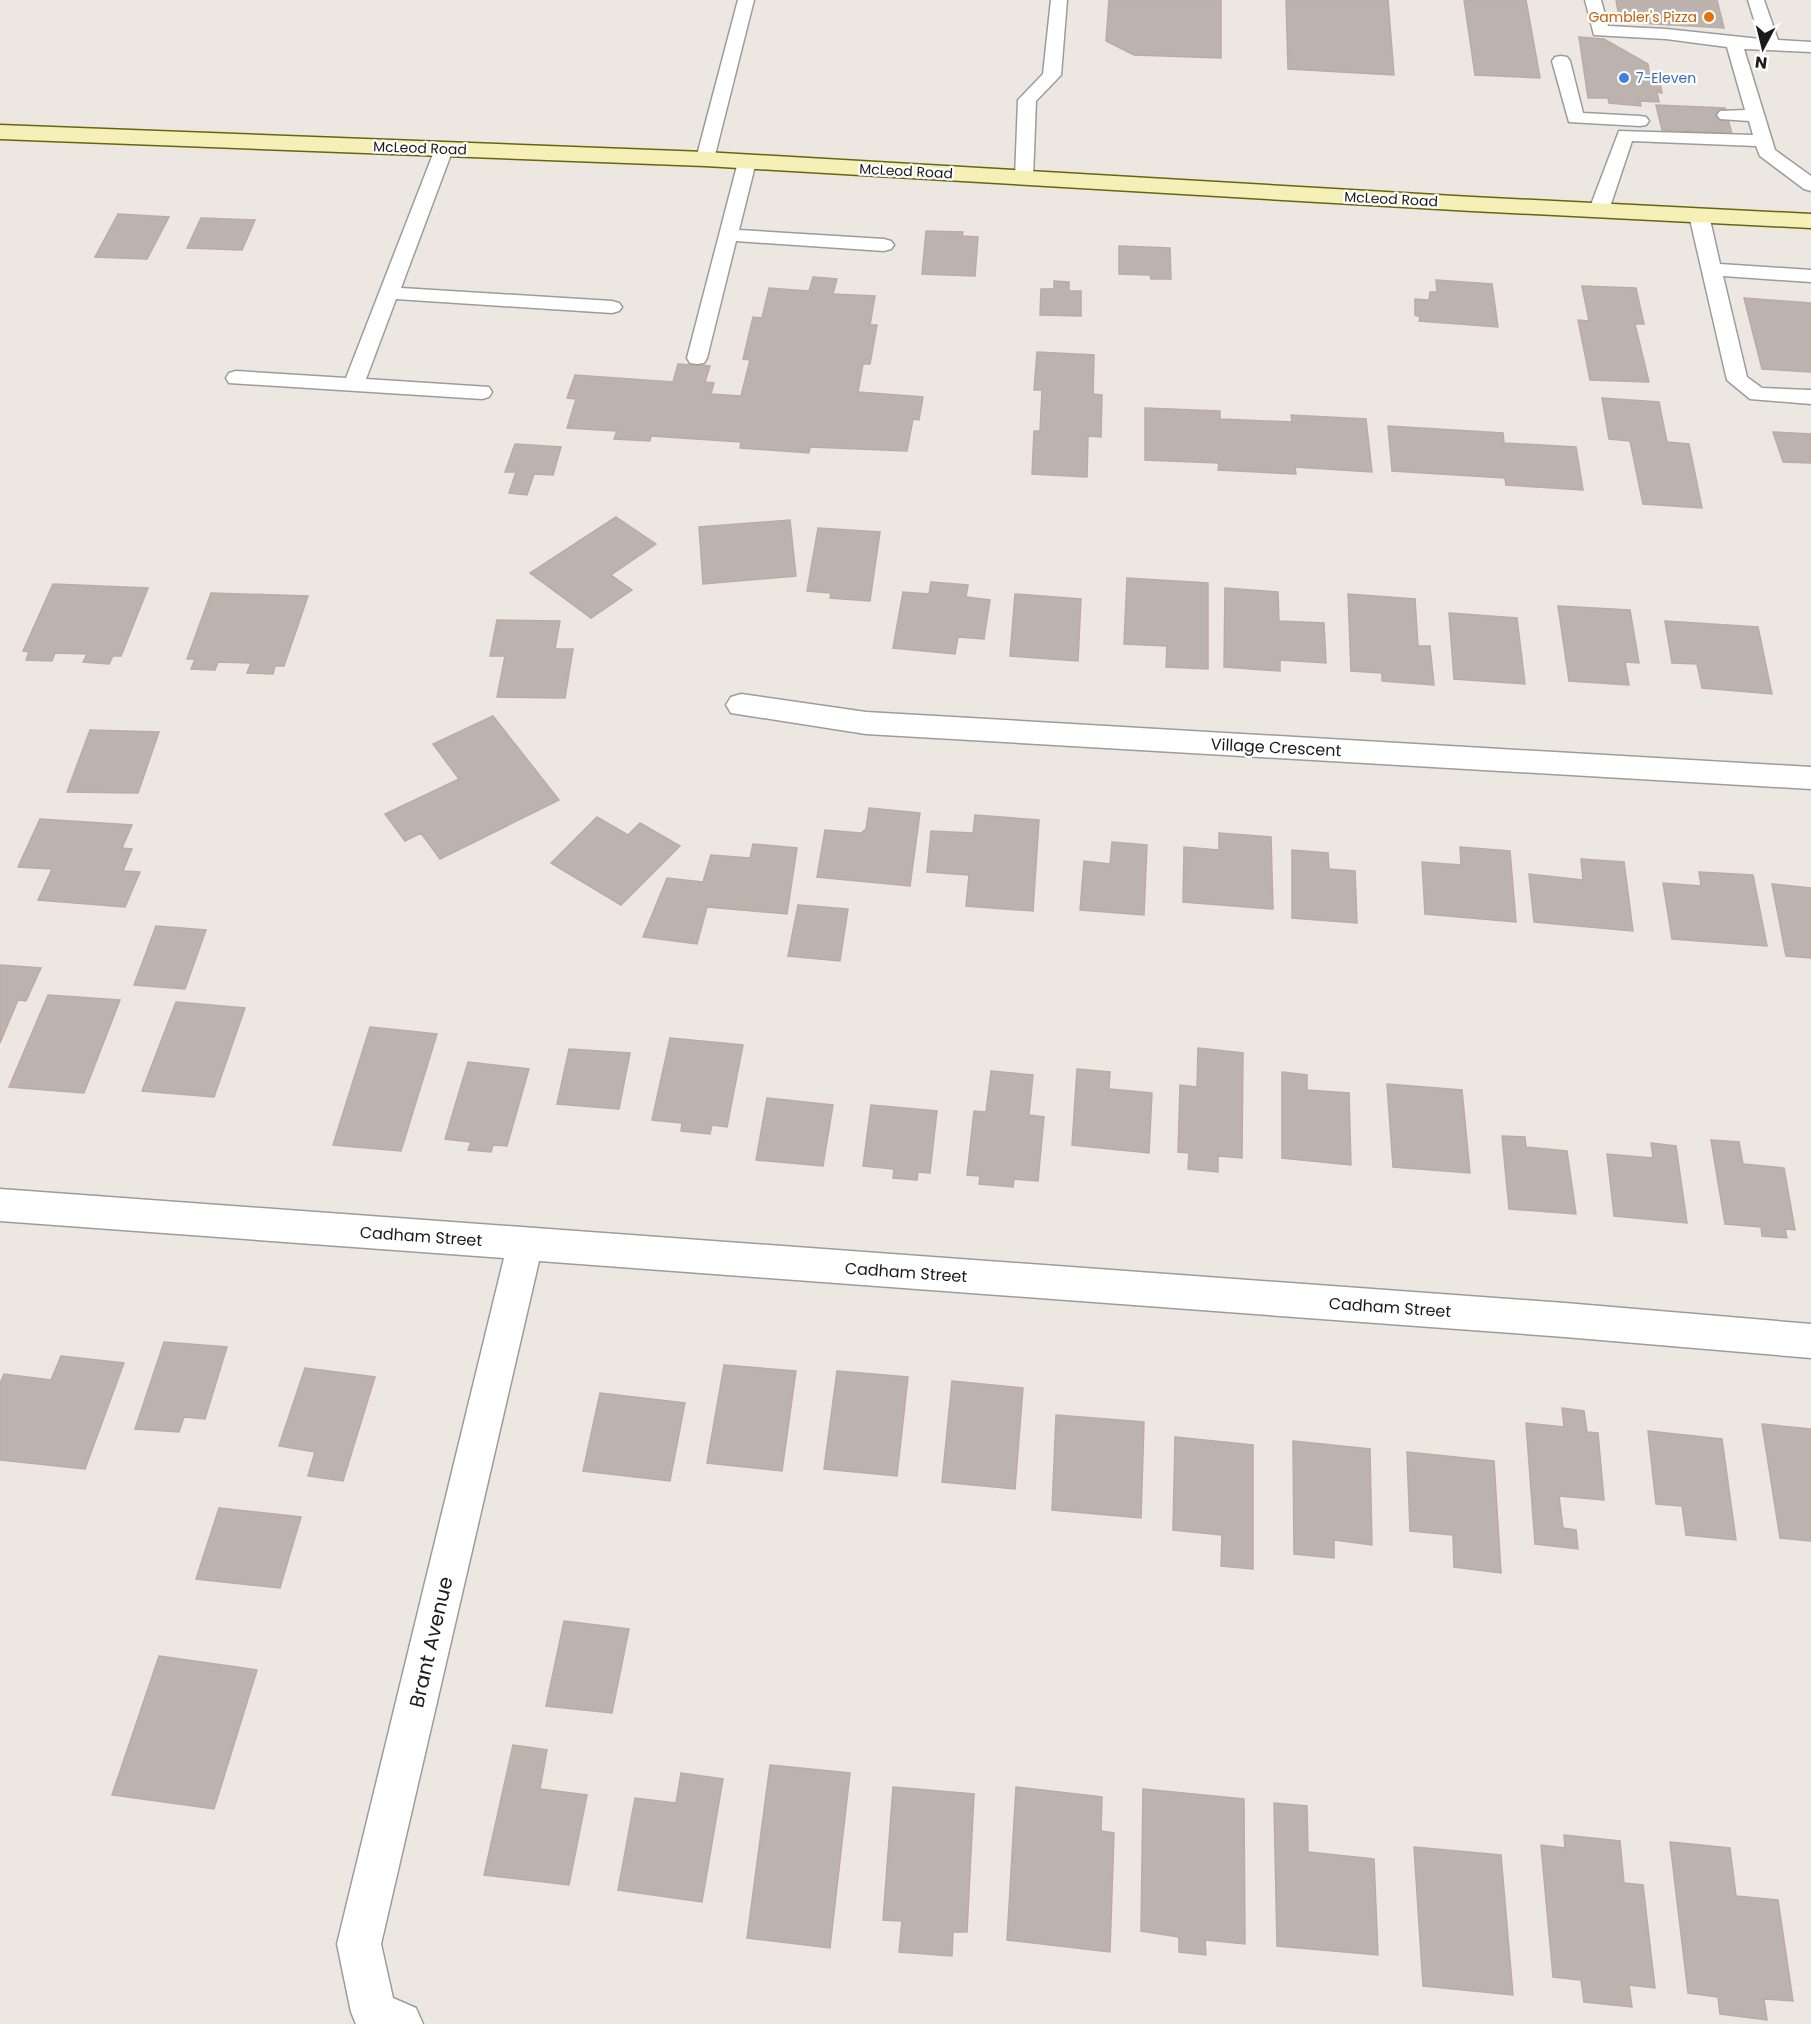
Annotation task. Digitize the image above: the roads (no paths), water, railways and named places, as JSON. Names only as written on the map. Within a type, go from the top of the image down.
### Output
[{"type":"main road","name":"McLeod Road","points":[[0,132],[705,159],[1811,221]]},
{"type":"street","name":"Village Crescent","points":[[741,705],[866,723],[1811,778]]},
{"type":"street","name":"Cadham Street","points":[[0,1205],[1565,1320],[1811,1341]]},
{"type":"street","name":"Brant Avenue","points":[[400,2024],[374,2012],[359,1944],[525,1244]]},
{"type":"lane","points":[[705,159],[746,0]]},
{"type":"lane","points":[[1024,178],[1027,100],[1052,75],[1059,0]]},
{"type":"lane","points":[[1593,0],[1600,31],[1666,34],[1734,43],[1811,47]]},
{"type":"lane","points":[[1756,0],[1771,45]]},
{"type":"lane","points":[[1734,43],[1767,152],[1811,185]]},
{"type":"lane","points":[[1561,61],[1575,118],[1642,128],[1764,141]]},
{"type":"lane","points":[[1642,128],[1637,111],[1658,112]]},
{"type":"lane","points":[[1726,115],[1756,116]]},
{"type":"lane","points":[[1599,210],[1625,135],[1642,128]]},
{"type":"lane","points":[[354,384],[444,149]]},
{"type":"lane","points":[[697,358],[747,162]]},
{"type":"lane","points":[[1699,215],[1737,380],[1757,394],[1811,397]]},
{"type":"lane","points":[[728,235],[884,245]]},
{"type":"lane","points":[[1712,269],[1811,276]]},
{"type":"lane","points":[[390,293],[612,307]]},
{"type":"lane","points":[[236,378],[482,392]]},
{"type":"place","name":"Gambler's Pizza","points":[[1709,17]]},
{"type":"place","name":"7-Eleven","points":[[1624,78]]}]
